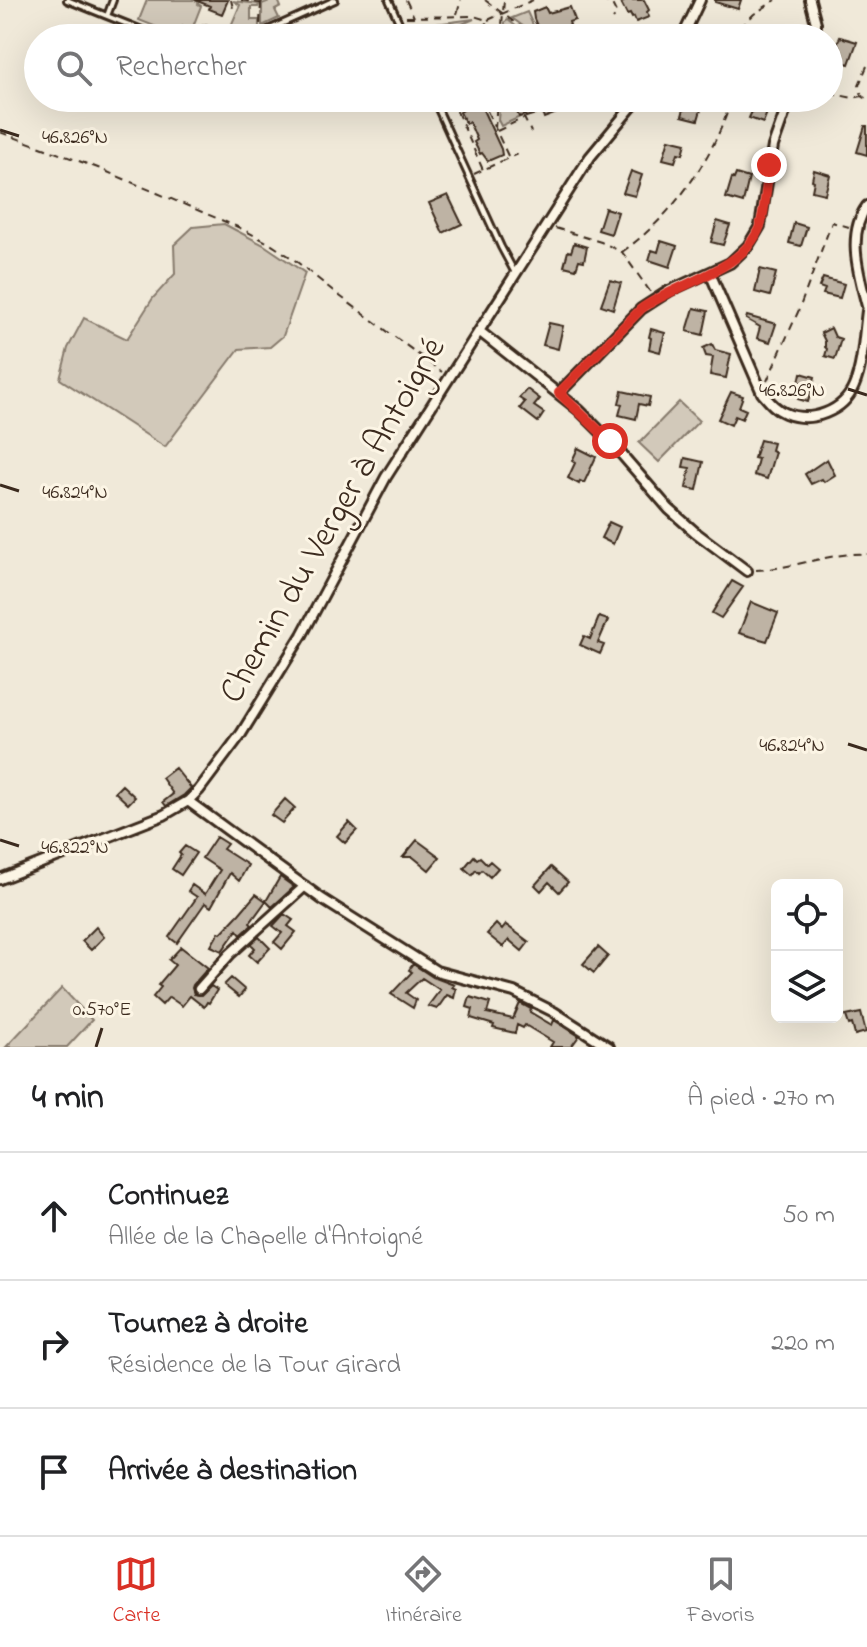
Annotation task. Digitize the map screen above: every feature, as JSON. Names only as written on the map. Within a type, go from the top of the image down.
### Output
[{"type":"street","points":[[689,24],[700,0]]},
{"type":"street","points":[[810,0],[816,24]]},
{"type":"street","name":"Chemin du Verger à Antoigné","points":[[0,879],[164,815],[188,801],[199,790],[262,703],[309,623],[371,503],[449,377],[590,157],[627,112]]},
{"type":"street","points":[[559,393],[626,323],[655,299],[740,256],[760,226],[773,146],[785,112]]},
{"type":"street","points":[[710,273],[762,393],[772,405],[798,417],[827,413],[849,396],[856,384],[867,308],[856,243],[857,229],[867,206]]},
{"type":"street","points":[[479,331],[559,393],[610,441],[669,509],[747,571]]},
{"type":"street","points":[[188,801],[305,886],[436,971],[514,992],[554,1012],[609,1047]]},
{"type":"street","points":[[199,989],[230,954],[305,886]]},
{"type":"lane","points":[[67,0],[127,24]]},
{"type":"lane","points":[[107,16],[113,0]]},
{"type":"lane","points":[[280,24],[335,0]]},
{"type":"lane","points":[[389,0],[400,24]]},
{"type":"lane","points":[[439,112],[516,274]]},
{"type":"path","points":[[231,0],[233,8]]},
{"type":"path","points":[[241,0],[266,0]]},
{"type":"path","points":[[406,0],[414,17]]},
{"type":"path","points":[[456,17],[461,0]]},
{"type":"path","points":[[485,0],[516,24]]},
{"type":"path","points":[[502,24],[504,0]]},
{"type":"path","points":[[397,17],[474,16],[487,20],[533,0]]},
{"type":"path","points":[[600,0],[612,4],[617,14],[613,19]]},
{"type":"path","points":[[744,24],[776,0]]},
{"type":"path","points":[[260,24],[261,1]]},
{"type":"path","points":[[486,24],[487,20]]},
{"type":"path","points":[[862,96],[859,85],[867,66]]},
{"type":"path","points":[[843,96],[867,99]]},
{"type":"path","points":[[457,112],[483,170]]},
{"type":"path","points":[[488,112],[509,158]]},
{"type":"path","points":[[496,130],[497,112]]},
{"type":"path","points":[[622,252],[665,214],[692,179],[726,112]]},
{"type":"path","points":[[496,130],[524,118],[531,132]]},
{"type":"path","points":[[0,132],[98,168],[267,242],[449,377]]},
{"type":"path","points":[[469,176],[517,154]]},
{"type":"path","points":[[762,393],[798,312],[832,222],[857,229]]},
{"type":"path","points":[[546,225],[622,252],[655,299]]},
{"type":"path","points":[[747,571],[772,570],[837,555],[867,554]]},
{"type":"shaded area","points":[[147,0],[199,0],[201,6],[194,24],[149,24],[139,20]]},
{"type":"shaded area","points":[[278,0],[281,7],[275,10],[279,18],[262,24],[262,4]]},
{"type":"shaded area","points":[[233,1],[259,4],[258,7],[251,7],[251,20],[259,20],[259,24],[232,24],[240,5]]},
{"type":"shaded area","points":[[527,12],[533,24],[520,24],[512,18]]},
{"type":"shaded area","points":[[474,19],[462,24],[435,24]]},
{"type":"shaded area","points":[[499,112],[520,112],[522,116],[501,126]]},
{"type":"shaded area","points":[[224,224],[264,245],[305,273],[283,336],[270,347],[239,349],[165,447],[60,379],[68,348],[84,318],[127,339],[153,298],[175,274],[174,245],[193,227]]},
{"type":"shaded area","points":[[679,402],[699,421],[659,462],[639,443]]},
{"type":"shaded area","points":[[62,988],[92,1020],[67,1047],[6,1047]]},
{"type":"building","points":[[195,0],[228,0],[222,14]]},
{"type":"building","points":[[644,0],[649,17],[636,22],[634,17],[627,15],[621,3]]},
{"type":"building","points":[[715,0],[741,0],[738,9]]},
{"type":"building","points":[[545,7],[548,13],[570,7],[575,20],[570,24],[536,24],[533,12]]},
{"type":"building","points":[[843,38],[857,42],[849,64],[843,62]]},
{"type":"building","points":[[460,112],[484,112],[502,155],[488,161],[474,142],[477,140],[469,122],[466,124]]},
{"type":"building","points":[[517,112],[542,112],[526,117],[519,117]]},
{"type":"building","points":[[542,112],[557,112],[557,113],[544,118]]},
{"type":"building","points":[[683,112],[700,112],[698,120],[682,116]]},
{"type":"building","points":[[752,112],[767,112],[763,123],[749,118]]},
{"type":"building","points":[[867,126],[867,155],[857,152]]},
{"type":"building","points":[[669,139],[686,143],[683,154],[678,153],[675,162],[663,159]]},
{"type":"building","points":[[814,170],[830,175],[825,194],[812,191]]},
{"type":"building","points":[[631,171],[642,175],[635,196],[623,193]]},
{"type":"building","points":[[736,174],[749,178],[743,203],[726,198]]},
{"type":"building","points":[[448,195],[462,224],[443,233],[429,203]]},
{"type":"building","points":[[605,208],[618,212],[611,234],[598,230]]},
{"type":"building","points":[[717,221],[730,225],[723,245],[711,242]]},
{"type":"building","points":[[794,223],[807,227],[801,246],[789,243]]},
{"type":"building","points":[[661,241],[677,246],[670,267],[649,260],[652,250],[658,252]]},
{"type":"building","points":[[574,243],[587,247],[584,261],[579,260],[576,269],[564,266]]},
{"type":"building","points":[[760,269],[776,273],[770,296],[755,292]]},
{"type":"building","points":[[823,278],[844,284],[840,298],[823,294],[825,289],[819,287]]},
{"type":"building","points":[[610,280],[621,283],[613,309],[601,305]]},
{"type":"building","points":[[694,308],[708,311],[703,335],[687,331]]},
{"type":"building","points":[[747,316],[776,324],[770,342],[757,338],[760,327],[746,319]]},
{"type":"building","points":[[549,323],[563,326],[558,349],[543,345]]},
{"type":"building","points":[[831,328],[835,337],[841,339],[835,359],[825,356],[827,349],[821,333]]},
{"type":"building","points":[[651,329],[665,333],[660,352],[649,349]]},
{"type":"building","points":[[712,344],[715,350],[731,354],[726,378],[710,375],[713,357],[706,356],[703,348]]},
{"type":"building","points":[[801,373],[815,377],[808,402],[798,399]]},
{"type":"building","points":[[527,389],[540,399],[534,406],[544,413],[538,422],[520,408],[525,402],[519,398]]},
{"type":"building","points":[[622,391],[650,397],[648,406],[639,404],[636,419],[619,415]]},
{"type":"building","points":[[731,392],[743,396],[739,407],[746,410],[742,419],[735,416],[731,425],[718,419]]},
{"type":"building","points":[[760,440],[773,443],[771,450],[775,452],[767,479],[754,475],[758,459],[754,458]]},
{"type":"building","points":[[578,448],[596,457],[584,483],[580,481],[579,484],[568,478]]},
{"type":"building","points":[[685,458],[703,462],[697,490],[686,488],[690,468],[683,467]]},
{"type":"building","points":[[827,459],[835,475],[824,482],[822,479],[811,484],[805,474]]},
{"type":"building","points":[[609,522],[620,527],[613,544],[601,538]]},
{"type":"building","points":[[732,581],[743,587],[721,618],[712,613]]},
{"type":"building","points":[[751,602],[778,613],[767,641],[739,633]]},
{"type":"building","points":[[599,617],[608,620],[598,643],[604,645],[600,654],[580,645],[584,636],[590,639]]},
{"type":"building","points":[[175,768],[191,788],[166,806],[163,802],[173,794],[162,778]]},
{"type":"building","points":[[122,785],[135,797],[128,804],[115,792]]},
{"type":"building","points":[[285,799],[295,808],[282,823],[271,815]]},
{"type":"building","points":[[349,822],[357,830],[345,843],[337,836]]},
{"type":"building","points":[[216,837],[227,844],[223,849],[248,865],[239,881],[230,873],[211,907],[205,903],[177,943],[169,937],[197,897],[188,891],[192,885],[205,894],[220,870],[202,858]]},
{"type":"building","points":[[417,840],[440,857],[429,870],[413,857],[403,857]]},
{"type":"building","points":[[185,846],[196,853],[181,875],[172,869]]},
{"type":"building","points":[[474,856],[487,864],[490,861],[498,868],[490,877],[482,870],[479,873],[476,870],[472,875],[464,868]]},
{"type":"building","points":[[551,867],[568,882],[559,892],[549,882],[541,891],[535,885]]},
{"type":"building","points":[[280,877],[294,887],[272,907],[266,901]]},
{"type":"building","points":[[256,894],[266,901],[250,923],[252,925],[241,935],[237,930],[222,951],[211,946],[219,932]]},
{"type":"building","points":[[284,914],[293,920],[288,926],[296,932],[282,949],[274,942],[282,933],[273,926]]},
{"type":"building","points":[[496,924],[502,930],[506,925],[529,942],[522,951],[509,940],[503,947],[487,934]]},
{"type":"building","points":[[96,927],[104,937],[91,950],[82,941]]},
{"type":"building","points":[[259,937],[270,948],[257,962],[249,955],[255,948],[251,944]]},
{"type":"building","points":[[181,947],[208,968],[193,985],[194,994],[202,995],[211,986],[217,990],[204,1007],[190,996],[182,1006],[169,997],[162,1005],[153,997],[161,987],[158,985],[175,965],[169,960]]},
{"type":"building","points":[[598,947],[608,956],[594,973],[583,964]]},
{"type":"building","points":[[413,964],[433,977],[454,985],[454,998],[447,995],[437,1009],[428,1006],[440,990],[422,978],[406,993],[416,1000],[413,1008],[391,994],[412,972],[409,970]]},
{"type":"building","points":[[231,978],[245,990],[239,997],[224,985]]},
{"type":"building","points":[[470,997],[490,1003],[487,1013],[513,1019],[520,1003],[552,1025],[554,1020],[579,1036],[571,1047],[550,1047],[553,1042],[525,1025],[523,1028],[517,1025],[515,1033],[493,1028],[494,1025],[471,1018],[473,1009],[467,1007]]},
{"type":"building","points":[[861,1013],[866,1032],[855,1035],[846,1016]]},
{"type":"route","points":[[610,441],[559,393],[641,309],[669,291],[740,256],[760,226],[769,165]]}]
